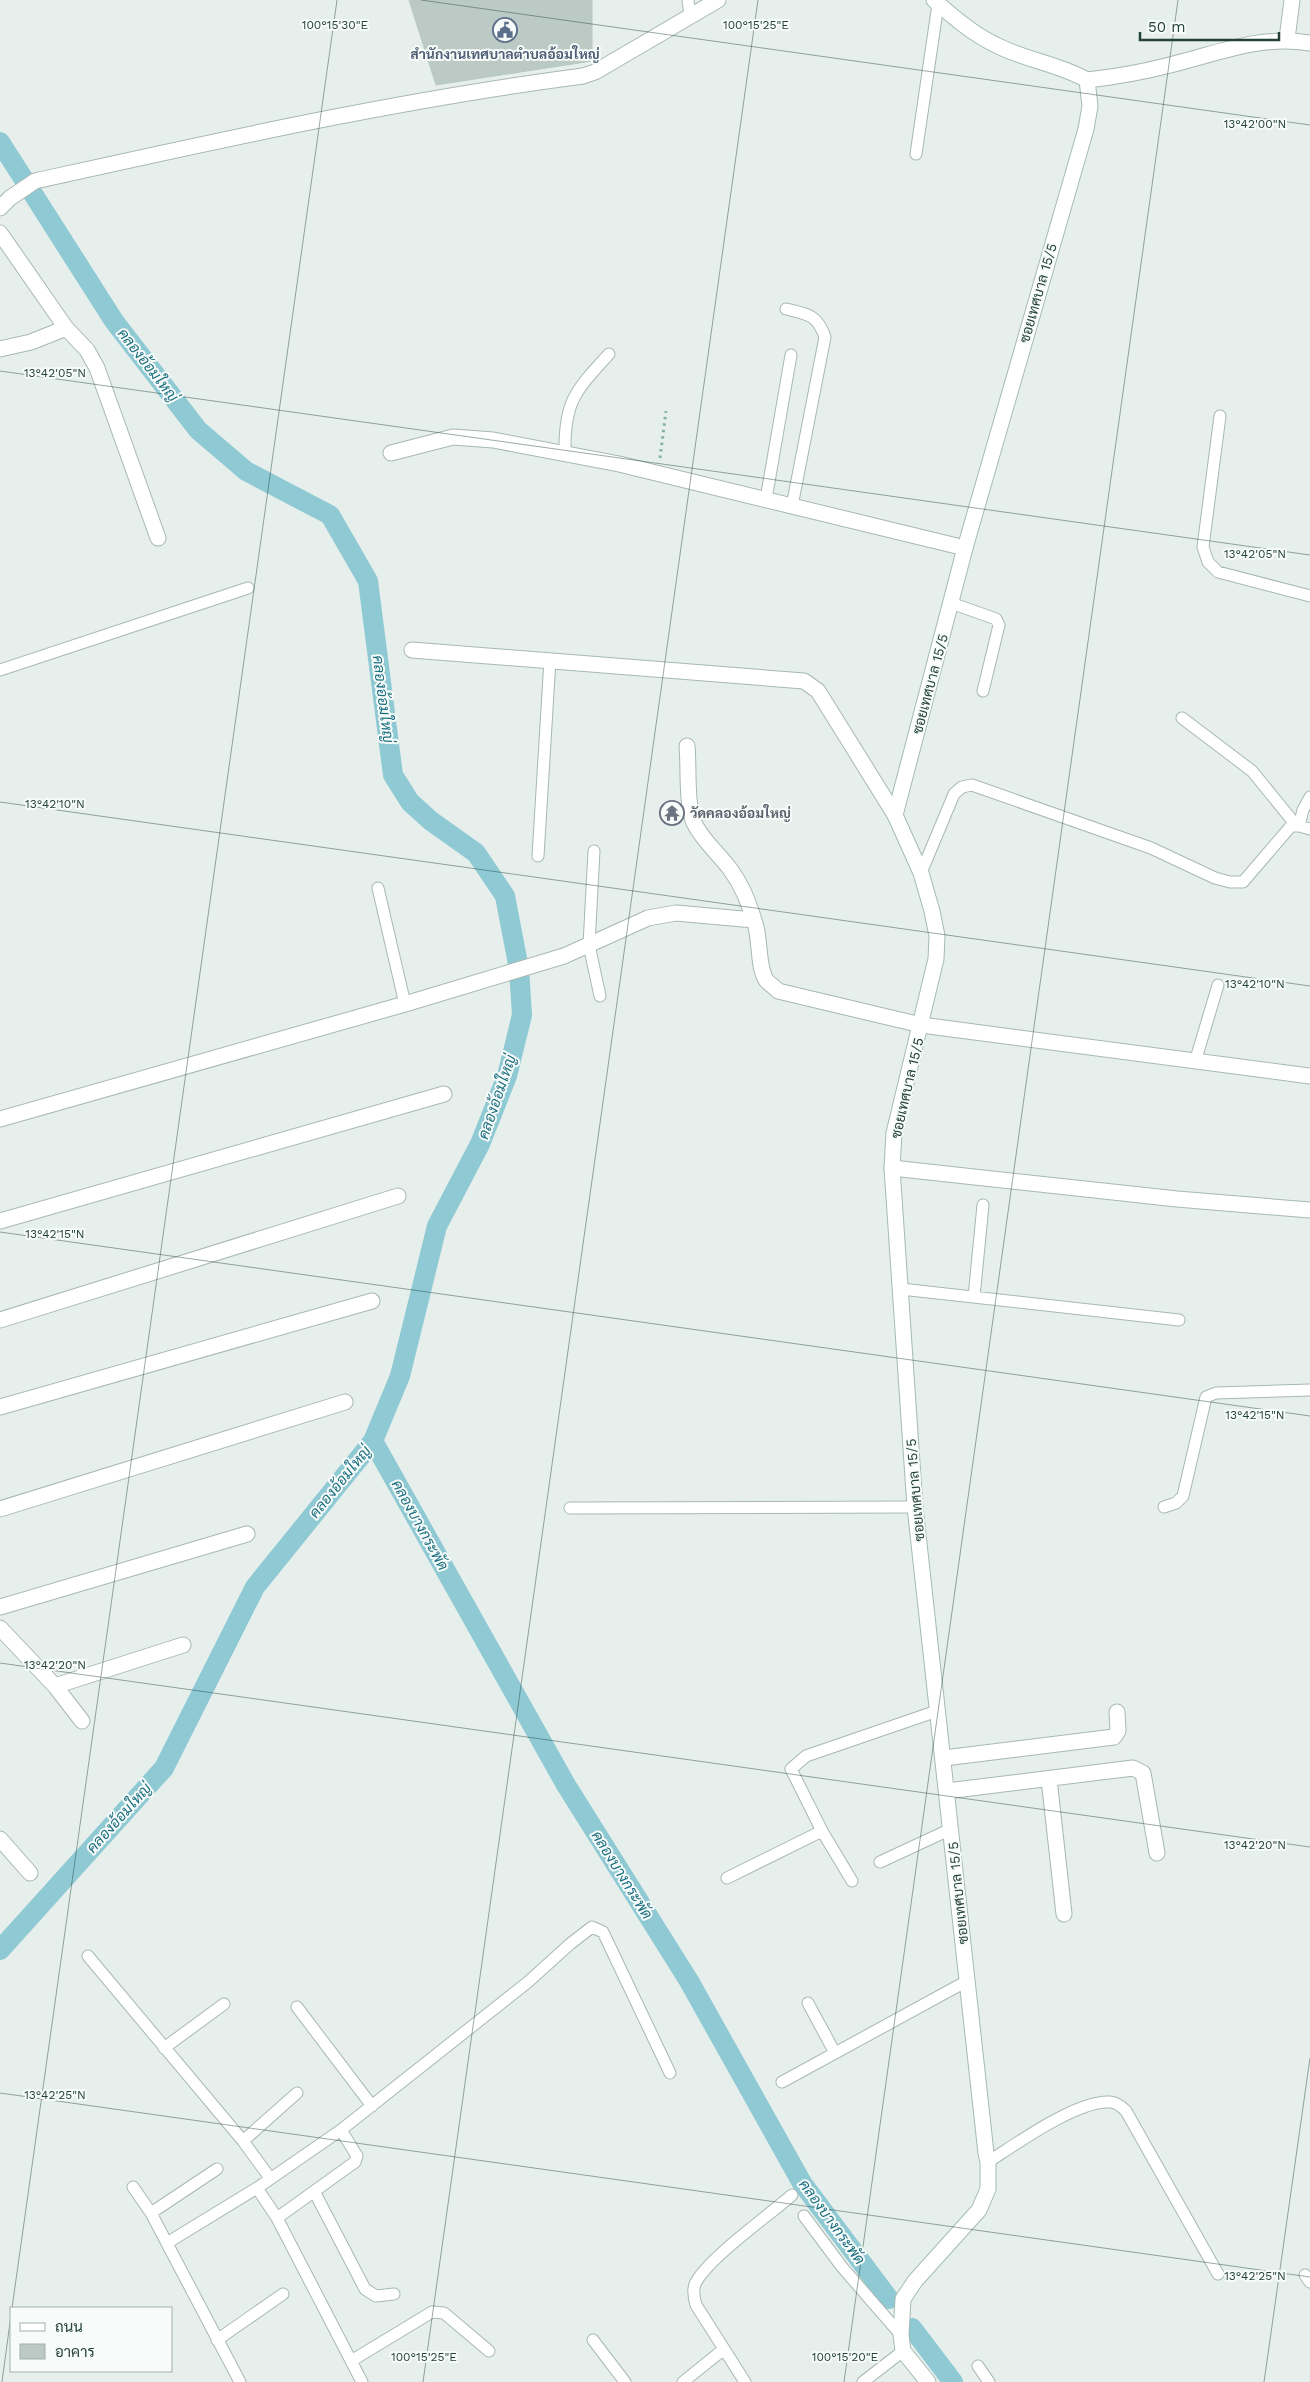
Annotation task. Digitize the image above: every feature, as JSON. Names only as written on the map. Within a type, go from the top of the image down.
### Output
[{"type":"street","points":[[5,203],[35,181],[241,135],[411,102],[583,76],[595,72],[718,0]]},
{"type":"street","points":[[1287,40],[1292,0]]},
{"type":"street","points":[[936,2],[969,29],[997,46],[1087,80],[1128,75],[1238,46],[1287,40],[1310,43]]},
{"type":"street","name":"ซอยเทศบาล 15/5","points":[[903,2351],[901,2335],[903,2299],[915,2281],[979,2210],[988,2189],[988,2162],[915,1507],[892,1168],[894,1133],[921,1026],[938,948],[932,911],[921,873],[895,815],[965,548],[1089,117],[1090,93],[1087,80]]},
{"type":"street","points":[[0,234],[66,328],[87,350],[97,368],[158,538]]},
{"type":"street","points":[[0,349],[31,342],[66,328]]},
{"type":"street","points":[[391,453],[453,437],[493,440],[658,473],[965,548]]},
{"type":"street","points":[[412,650],[804,680],[818,691],[895,815]]},
{"type":"street","points":[[687,746],[691,812],[695,824],[713,851],[728,867],[744,889],[759,934],[766,980],[778,991],[921,1026],[1310,1076]]},
{"type":"street","points":[[0,1120],[405,1004],[564,956],[648,918],[676,913],[754,920]]},
{"type":"street","points":[[0,1221],[444,1094]]},
{"type":"street","points":[[892,1168],[1177,1199],[1310,1210]]},
{"type":"street","points":[[0,1320],[398,1196]]},
{"type":"street","points":[[0,1407],[372,1301]]},
{"type":"street","points":[[0,1509],[345,1402]]},
{"type":"street","points":[[0,1607],[247,1534]]},
{"type":"street","points":[[0,1628],[55,1686],[82,1721]]},
{"type":"street","points":[[55,1686],[183,1645]]},
{"type":"street","points":[[944,1758],[1114,1736],[1118,1731],[1117,1712]]},
{"type":"street","points":[[947,1792],[1133,1768],[1143,1773],[1157,1853]]},
{"type":"street","points":[[1049,1779],[1064,1914]]},
{"type":"street","points":[[1,1842],[30,1873]]},
{"type":"street","points":[[903,2351],[928,2382]]},
{"type":"lane","points":[[688,0],[690,16]]},
{"type":"lane","points":[[916,154],[936,2]]},
{"type":"lane","points":[[786,308],[812,316],[821,325],[825,336],[792,506]]},
{"type":"lane","points":[[565,453],[564,425],[568,409],[574,396],[609,354]]},
{"type":"lane","points":[[766,499],[791,355]]},
{"type":"lane","points":[[1220,416],[1203,547],[1208,562],[1218,572],[1310,596]]},
{"type":"lane","points":[[0,670],[248,588]]},
{"type":"lane","points":[[951,603],[996,619],[999,625],[983,691]]},
{"type":"lane","points":[[538,856],[550,660]]},
{"type":"lane","points":[[1182,718],[1252,771],[1302,827]]},
{"type":"lane","points":[[921,873],[954,794],[962,787],[972,785],[1151,848],[1215,878],[1237,883],[1242,882],[1286,831],[1302,827]]},
{"type":"lane","points":[[1302,827],[1304,810],[1310,797]]},
{"type":"lane","points":[[594,851],[588,945],[600,996]]},
{"type":"lane","points":[[378,888],[405,1004]]},
{"type":"lane","points":[[1195,1062],[1218,985]]},
{"type":"lane","points":[[974,1297],[983,1204]]},
{"type":"lane","points":[[901,1289],[1179,1320]]},
{"type":"lane","points":[[1164,1507],[1176,1503],[1183,1496],[1206,1397],[1216,1393],[1310,1390]]},
{"type":"lane","points":[[570,1508],[915,1507]]},
{"type":"lane","points":[[852,1881],[822,1830],[791,1769],[806,1756],[937,1711]]},
{"type":"lane","points":[[880,1862],[951,1829]]},
{"type":"lane","points":[[727,1878],[822,1830]]},
{"type":"lane","points":[[167,2243],[258,2188],[341,2130],[528,1982],[570,1944],[592,1928],[603,1932],[670,2073]]},
{"type":"lane","points":[[88,1956],[243,2141],[270,2178]]},
{"type":"lane","points":[[782,2082],[967,1980]]},
{"type":"lane","points":[[808,2003],[835,2053]]},
{"type":"lane","points":[[164,2048],[224,2004]]},
{"type":"lane","points":[[297,2007],[372,2106]]},
{"type":"lane","points":[[243,2141],[297,2093]]},
{"type":"lane","points":[[988,2162],[1071,2112],[1101,2102],[1112,2102],[1121,2106],[1126,2111],[1218,2274]]},
{"type":"lane","points":[[277,2218],[315,2193],[355,2162],[356,2156],[341,2130]]},
{"type":"lane","points":[[152,2213],[217,2169]]},
{"type":"lane","points":[[133,2187],[152,2213],[240,2382]]},
{"type":"lane","points":[[258,2188],[277,2218],[362,2382]]},
{"type":"lane","points":[[315,2193],[365,2290],[376,2296],[394,2294]]},
{"type":"lane","points":[[745,2382],[696,2305],[693,2297],[695,2283],[714,2260],[792,2195]]},
{"type":"lane","points":[[804,2216],[842,2267],[901,2335]]},
{"type":"lane","points":[[217,2340],[283,2294]]},
{"type":"lane","points":[[351,2361],[432,2312],[444,2313],[489,2351]]},
{"type":"lane","points":[[593,2340],[621,2381]]},
{"type":"lane","points":[[683,2382],[724,2349]]},
{"type":"lane","points":[[862,2382],[903,2351]]},
{"type":"lane","points":[[978,2366],[989,2382]]},
{"type":"path","points":[[658,473],[666,411]]},
{"type":"building","name":"สำนักงานเทศบาลตำบลอ้อมใหญ่","points":[[409,0],[592,0],[592,61],[436,85]]},
{"type":"waterway","name":"คลองอ้อมใหญ่","points":[[0,142],[114,321],[198,430],[246,471],[330,515],[368,581],[393,775],[410,802],[431,821],[476,853],[505,896],[519,969],[522,1015],[507,1076],[480,1144],[437,1226],[400,1376],[373,1441],[255,1587],[164,1768],[0,1950]]},
{"type":"waterway","name":"คลองบางกระพัด","points":[[373,1441],[566,1785],[689,1981],[802,2183],[889,2299]]},
{"type":"waterway","name":"คลองบางกระพัด","points":[[912,2328],[953,2382]]},
{"type":"place","name":"สำนักงานเทศบาลตำบลอ้อมใหญ่","points":[[505,30]]},
{"type":"place","name":"วัดคลองอ้อมใหญ่","points":[[672,813]]}]
